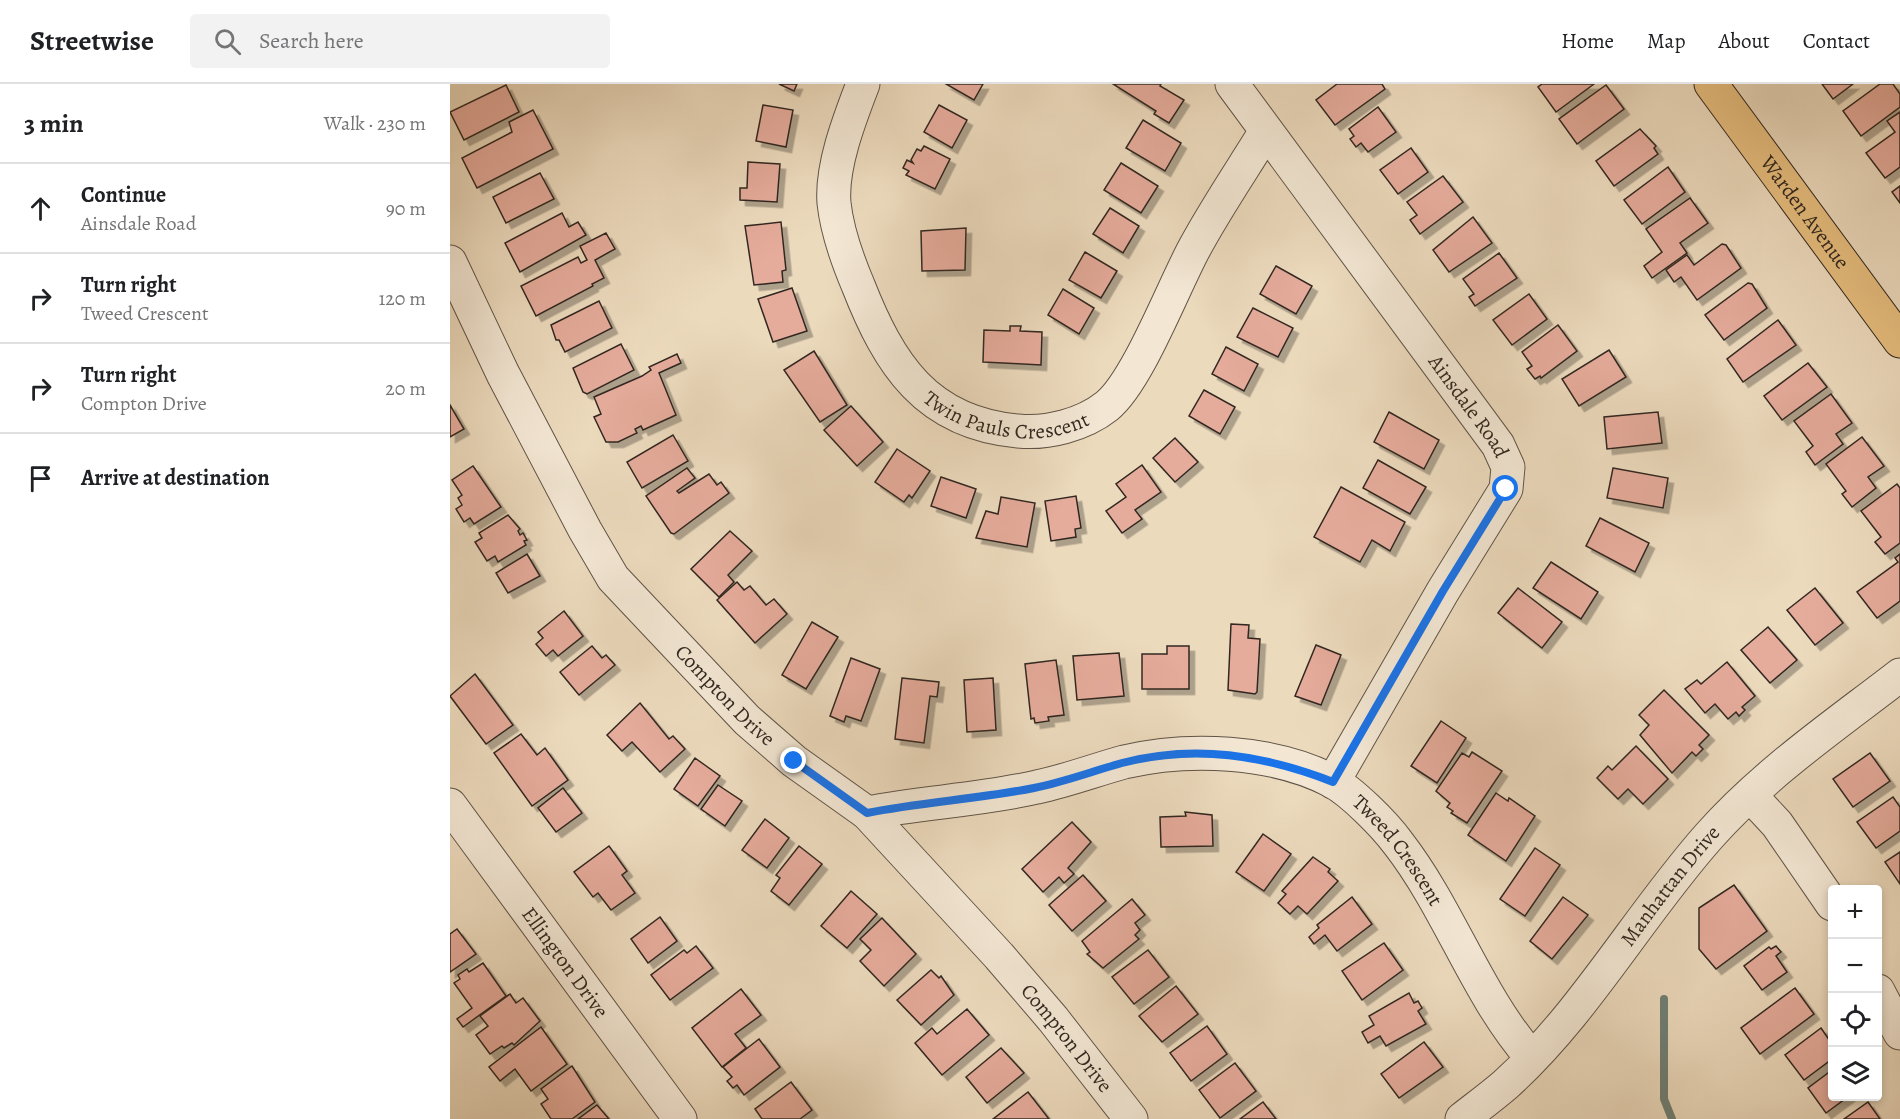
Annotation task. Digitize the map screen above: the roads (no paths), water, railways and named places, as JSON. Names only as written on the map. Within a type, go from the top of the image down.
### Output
[{"type":"main road","name":"Warden Avenue","points":[[1711,84],[1900,341]]},
{"type":"street","name":"Twin Pauls Crescent","points":[[863,84],[846,131],[834,201],[851,268],[878,332],[905,376],[943,407],[982,427],[996,430],[1047,432],[1087,417],[1108,405],[1136,367],[1195,247],[1266,131]]},
{"type":"street","name":"Ainsdale Road","points":[[1232,84],[1498,446],[1508,467],[1506,489],[1499,503],[1481,526],[1333,782]]},
{"type":"street","name":"Compton Drive","points":[[450,262],[503,374],[585,530],[613,578],[747,720],[794,761],[867,813],[1007,965],[1053,1019],[1131,1119]]},
{"type":"street","name":"Manhattan Drive","points":[[1462,1119],[1504,1086],[1532,1058],[1588,992],[1710,834],[1811,741],[1900,675]]},
{"type":"street","name":"Tweed Crescent","points":[[867,813],[1036,788],[1125,762],[1203,752],[1232,754],[1287,766],[1333,782],[1397,841],[1428,885],[1513,1036],[1532,1058]]},
{"type":"street","points":[[1750,795],[1777,824],[1828,897]]},
{"type":"street","name":"Ellington Drive","points":[[450,805],[680,1119]]},
{"type":"street","points":[[1879,993],[1900,1033]]},
{"type":"waterway","points":[[1664,999],[1664,1099],[1672,1119]]}]
